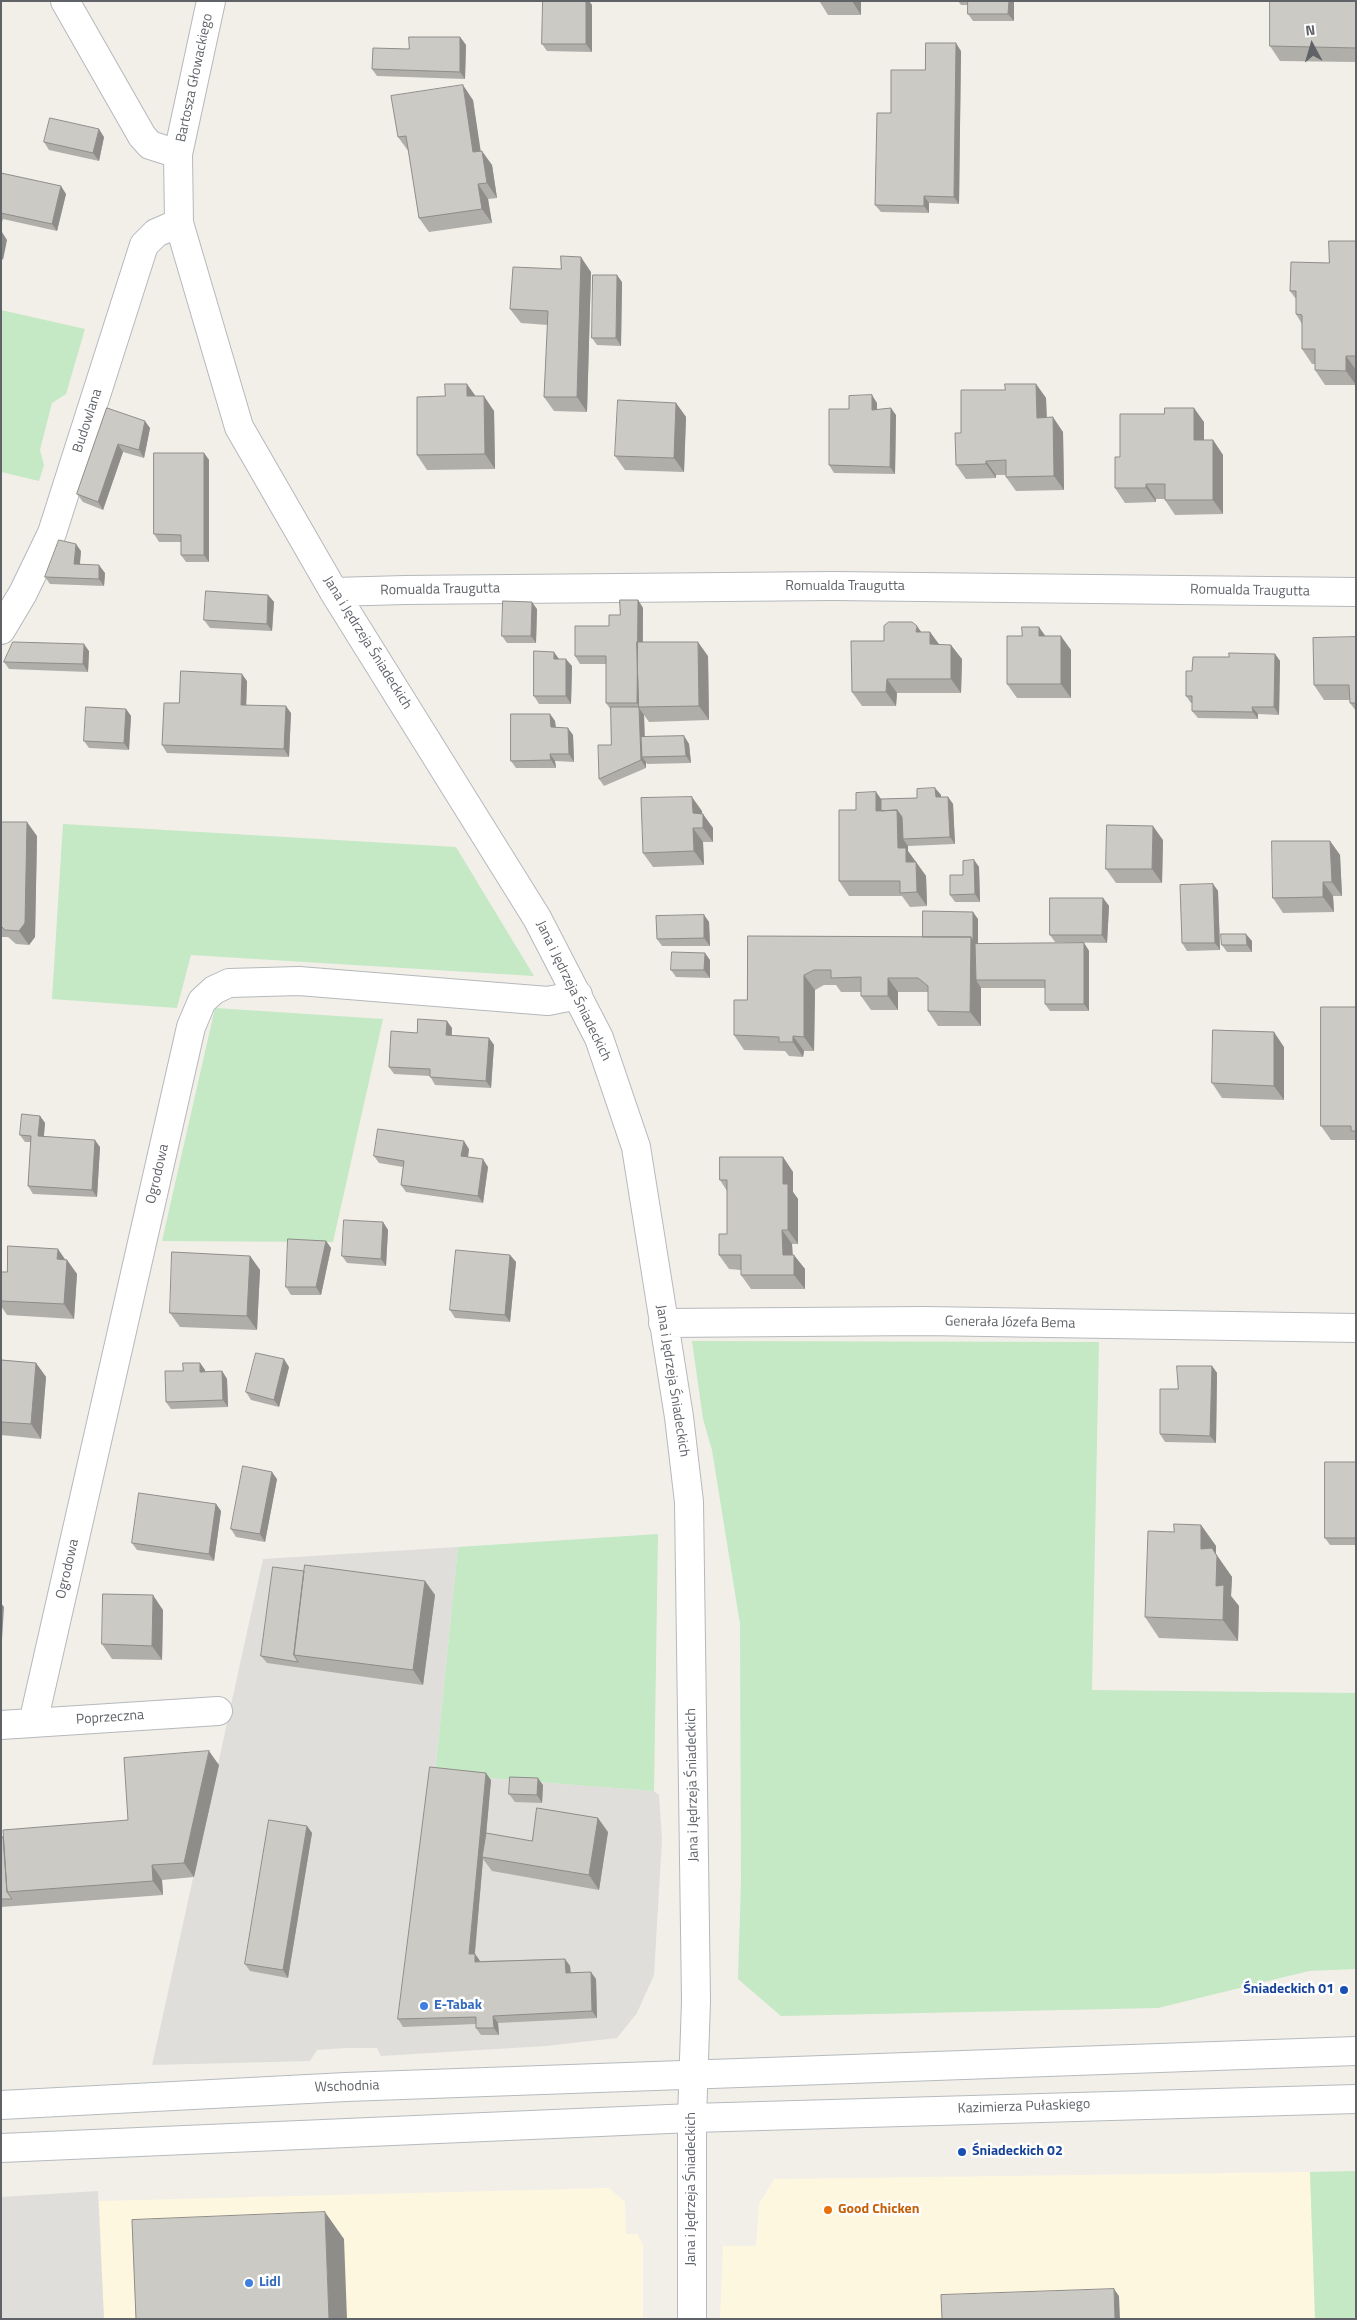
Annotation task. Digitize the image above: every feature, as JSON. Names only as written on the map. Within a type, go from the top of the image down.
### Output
[{"type":"street","points":[[65,1],[142,136],[150,144],[178,154]]},
{"type":"street","name":"Bartosza Głowackiego","points":[[178,154],[211,1]]},
{"type":"street","name":"Jana i Jędrzeja Śniadeckich","points":[[178,154],[179,223],[239,427],[334,592],[537,918],[599,1038],[610,1065],[636,1147],[679,1417],[689,1502],[696,2001],[692,2118],[692,2319]]},
{"type":"street","name":"Budowlana","points":[[1,630],[22,593],[52,532],[144,245],[156,233],[179,223]]},
{"type":"street","name":"Romualda Traugutta","points":[[334,592],[833,586],[1356,592]]},
{"type":"street","name":"Ogrodowa","points":[[33,1723],[191,1027],[202,1001],[214,990],[229,982],[299,980],[548,1001],[578,995]]},
{"type":"street","name":"Generała Józefa Bema","points":[[663,1323],[925,1321],[1356,1328]]},
{"type":"street","name":"Poprzeczna","points":[[1,1725],[218,1711]]},
{"type":"street","points":[[694,2074],[1356,2052]]},
{"type":"street","name":"Wschodnia","points":[[1,2105],[261,2090],[694,2074]]},
{"type":"street","name":"Kazimierza Pułaskiego","points":[[692,2118],[1356,2099]]},
{"type":"street","points":[[1,2148],[692,2118]]},
{"type":"shaded area","points":[[458,1547],[435,1774],[654,1791],[659,1795],[662,1839],[654,1975],[637,2013],[617,2038],[546,2046],[381,2056],[377,2048],[346,2048],[317,2050],[310,2061],[152,2065],[263,1559]]},
{"type":"shaded area","points":[[1310,2172],[1315,2319],[720,2319],[723,2246],[756,2246],[759,2204],[774,2179]]},
{"type":"shaded area","points":[[609,2188],[625,2202],[626,2234],[637,2234],[643,2245],[643,2319],[104,2319],[99,2201]]},
{"type":"shaded area","points":[[98,2191],[104,2319],[1,2319],[1,2197]]},
{"type":"green space","points":[[1,310],[85,329],[66,394],[52,403],[40,450],[44,465],[39,481],[1,472]]},
{"type":"green space","points":[[63,824],[456,847],[534,976],[191,955],[177,1008],[52,999]]},
{"type":"green space","points":[[215,1008],[383,1019],[333,1242],[162,1241]]},
{"type":"green space","points":[[692,1341],[1099,1342],[1092,1690],[1356,1693],[1356,1969],[1309,1971],[1158,2008],[781,2016],[738,1979],[741,1881],[740,1624],[712,1450],[703,1419]]},
{"type":"green space","points":[[658,1534],[654,1791],[435,1774],[458,1547]]},
{"type":"green space","points":[[1356,2171],[1356,2319],[1315,2319],[1310,2172]]},
{"type":"building","points":[[543,1],[586,1],[586,44],[542,44]]},
{"type":"building","points":[[968,1],[1009,1],[1008,14],[968,14]]},
{"type":"building","points":[[1270,1],[1356,1],[1356,48],[1270,46]]},
{"type":"building","points":[[409,37],[460,37],[460,72],[372,69],[373,48],[409,49]]},
{"type":"building","points":[[926,43],[956,43],[954,197],[924,196],[924,206],[875,205],[877,113],[891,113],[891,70],[925,70]]},
{"type":"building","points":[[463,85],[473,152],[482,151],[487,183],[478,184],[482,209],[419,218],[406,136],[398,137],[391,96]]},
{"type":"building","points":[[50,118],[99,129],[93,153],[44,142]]},
{"type":"building","points":[[1,173],[61,186],[52,224],[1,213]]},
{"type":"building","points":[[1329,241],[1356,241],[1356,356],[1346,356],[1346,371],[1315,370],[1315,349],[1302,349],[1302,315],[1296,314],[1296,291],[1290,291],[1291,262],[1329,263]]},
{"type":"building","points":[[561,256],[581,257],[577,397],[544,397],[548,311],[510,309],[513,267],[561,269]]},
{"type":"building","points":[[593,275],[617,275],[616,338],[592,338]]},
{"type":"building","points":[[445,384],[467,384],[467,396],[484,396],[485,454],[417,455],[417,397],[445,396]]},
{"type":"building","points":[[1005,384],[1036,384],[1037,418],[1053,417],[1054,476],[1006,477],[1006,460],[986,461],[986,464],[956,465],[955,433],[961,433],[961,390],[1005,390]]},
{"type":"building","points":[[872,395],[872,410],[891,408],[890,467],[829,465],[829,409],[849,409],[849,396]]},
{"type":"building","points":[[618,400],[676,403],[674,458],[615,456]]},
{"type":"building","points":[[107,408],[145,421],[139,450],[118,444],[98,502],[77,494]]},
{"type":"building","points":[[1165,408],[1194,408],[1194,440],[1213,440],[1213,500],[1165,500],[1165,484],[1146,484],[1146,488],[1115,488],[1115,457],[1120,457],[1120,414],[1164,414]]},
{"type":"building","points":[[154,453],[204,453],[204,555],[181,555],[181,535],[154,534]]},
{"type":"building","points":[[59,540],[76,544],[74,564],[99,565],[99,579],[45,577]]},
{"type":"building","points":[[206,591],[268,595],[267,624],[204,620]]},
{"type":"building","points":[[620,600],[638,600],[637,703],[606,703],[606,656],[575,656],[575,626],[609,626],[609,615],[620,615]]},
{"type":"building","points":[[503,601],[532,602],[531,636],[502,636]]},
{"type":"building","points":[[889,622],[912,622],[917,626],[916,632],[930,632],[930,644],[951,645],[951,679],[887,679],[886,692],[852,692],[851,641],[884,641],[884,626]]},
{"type":"building","points":[[1022,627],[1039,627],[1039,636],[1061,636],[1061,684],[1007,684],[1007,636],[1022,636]]},
{"type":"building","points":[[1356,637],[1356,703],[1350,703],[1349,685],[1314,685],[1313,638]]},
{"type":"building","points":[[13,642],[84,644],[83,664],[4,662]]},
{"type":"building","points":[[637,642],[698,642],[699,706],[639,707]]},
{"type":"building","points":[[534,651],[554,652],[554,659],[566,659],[566,696],[534,696]]},
{"type":"building","points":[[1229,653],[1275,654],[1274,707],[1252,707],[1253,712],[1192,711],[1192,696],[1186,696],[1186,671],[1192,671],[1193,657],[1229,657]]},
{"type":"building","points":[[181,671],[242,674],[241,705],[286,706],[284,749],[162,745],[164,703],[179,703]]},
{"type":"building","points":[[86,707],[126,709],[124,743],[84,741]]},
{"type":"building","points":[[611,707],[639,707],[641,760],[599,779],[598,745],[611,745]]},
{"type":"building","points":[[511,714],[550,714],[551,727],[568,728],[569,754],[550,754],[551,760],[511,761]]},
{"type":"building","points":[[684,736],[686,756],[642,757],[641,737]]},
{"type":"building","points":[[935,788],[936,797],[948,797],[950,837],[903,839],[902,817],[897,810],[881,811],[881,799],[917,798],[917,789]]},
{"type":"building","points":[[876,792],[876,811],[897,810],[898,848],[906,848],[906,862],[916,862],[917,892],[900,893],[900,881],[839,881],[839,810],[856,810],[856,793]]},
{"type":"building","points":[[692,797],[693,813],[703,814],[703,828],[693,828],[694,851],[643,853],[641,798]]},
{"type":"building","points":[[1,822],[27,822],[25,923],[19,931],[5,930],[1,926]]},
{"type":"building","points":[[1107,825],[1153,826],[1152,869],[1106,869]]},
{"type":"building","points":[[1272,841],[1330,841],[1332,882],[1323,882],[1323,897],[1273,898]]},
{"type":"building","points":[[974,860],[975,894],[950,895],[950,875],[963,875],[963,861]]},
{"type":"building","points":[[1213,884],[1215,943],[1182,943],[1180,885]]},
{"type":"building","points":[[1050,898],[1103,898],[1102,935],[1050,935]]},
{"type":"building","points":[[923,911],[973,912],[973,941],[971,937],[923,937]]},
{"type":"building","points":[[704,915],[704,938],[657,939],[656,916]]},
{"type":"building","points":[[1221,934],[1246,934],[1247,945],[1222,945]]},
{"type":"building","points":[[748,936],[971,937],[970,1012],[928,1011],[928,986],[918,978],[888,978],[888,996],[861,996],[861,977],[831,978],[831,970],[814,970],[804,975],[804,1037],[793,1036],[793,1042],[779,1042],[779,1037],[734,1035],[734,1000],[747,1000]]},
{"type":"building","points":[[1084,943],[1084,1004],[1045,1004],[1045,980],[976,980],[975,944]]},
{"type":"building","points":[[672,952],[705,953],[704,970],[671,970]]},
{"type":"building","points":[[1321,1007],[1356,1007],[1356,1131],[1351,1131],[1351,1126],[1321,1126]]},
{"type":"building","points":[[418,1019],[447,1021],[446,1035],[489,1038],[486,1081],[430,1077],[430,1069],[389,1067],[391,1031],[417,1033]]},
{"type":"building","points":[[1213,1030],[1274,1032],[1274,1086],[1212,1083]]},
{"type":"building","points":[[22,1114],[40,1116],[38,1136],[95,1140],[92,1190],[28,1186],[31,1136],[20,1135]]},
{"type":"building","points":[[378,1129],[464,1141],[461,1156],[483,1159],[478,1196],[401,1185],[404,1161],[374,1156]]},
{"type":"building","points":[[720,1157],[783,1157],[783,1184],[788,1184],[788,1230],[782,1230],[783,1255],[794,1255],[794,1275],[741,1275],[741,1255],[719,1255],[719,1234],[727,1234],[727,1180],[720,1180]]},
{"type":"building","points":[[344,1220],[383,1222],[381,1259],[342,1256]]},
{"type":"building","points":[[288,1239],[326,1241],[316,1287],[286,1287]]},
{"type":"building","points":[[8,1246],[58,1249],[57,1259],[67,1260],[64,1304],[1,1301],[1,1272],[7,1272]]},
{"type":"building","points":[[456,1250],[510,1255],[505,1315],[450,1310]]},
{"type":"building","points":[[172,1252],[250,1256],[247,1316],[170,1313]]},
{"type":"building","points":[[256,1353],[284,1359],[274,1400],[246,1392]]},
{"type":"building","points":[[1,1360],[36,1363],[31,1424],[1,1422]]},
{"type":"building","points":[[183,1363],[200,1363],[200,1372],[222,1371],[223,1400],[166,1402],[165,1371],[183,1371]]},
{"type":"building","points":[[1177,1366],[1212,1366],[1210,1436],[1160,1434],[1160,1389],[1178,1389]]},
{"type":"building","points":[[1325,1462],[1356,1462],[1356,1538],[1325,1538]]},
{"type":"building","points":[[243,1466],[272,1472],[260,1534],[231,1529]]},
{"type":"building","points":[[139,1493],[216,1504],[209,1554],[132,1543]]},
{"type":"building","points":[[1174,1524],[1201,1525],[1201,1549],[1212,1548],[1217,1556],[1216,1586],[1224,1585],[1223,1620],[1145,1617],[1148,1531],[1174,1532]]},
{"type":"building","points":[[305,1565],[425,1581],[413,1670],[294,1655]]},
{"type":"building","points":[[273,1567],[304,1571],[294,1655],[298,1662],[261,1656]]},
{"type":"building","points":[[103,1594],[153,1595],[152,1646],[102,1644]]},
{"type":"building","points":[[209,1751],[184,1863],[152,1865],[153,1881],[7,1892],[3,1830],[128,1820],[124,1758]]},
{"type":"building","points":[[430,1767],[486,1773],[469,1954],[475,1954],[475,1962],[565,1959],[566,1973],[591,1972],[592,2011],[493,2016],[494,2028],[476,2028],[476,2017],[398,2019]]},
{"type":"building","points":[[510,1777],[538,1778],[537,1795],[509,1794]]},
{"type":"building","points":[[537,1808],[598,1818],[589,1875],[482,1857],[486,1833],[532,1841]]},
{"type":"building","points":[[269,1820],[307,1826],[283,1970],[245,1964]]},
{"type":"building","points":[[1,1837],[3,1837],[7,1892],[12,1899],[1,1899]]},
{"type":"building","name":"Lidl","points":[[325,2212],[329,2319],[136,2319],[132,2220]]},
{"type":"building","points":[[1114,2289],[1115,2319],[942,2319],[941,2295]]},
{"type":"place","name":"Śniadeckich 01","points":[[1344,1990]]},
{"type":"place","name":"E-Tabak","points":[[424,2006]]},
{"type":"place","name":"Śniadeckich 02","points":[[962,2152]]},
{"type":"place","name":"Good Chicken","points":[[828,2210]]},
{"type":"place","name":"Lidl","points":[[249,2283]]}]
